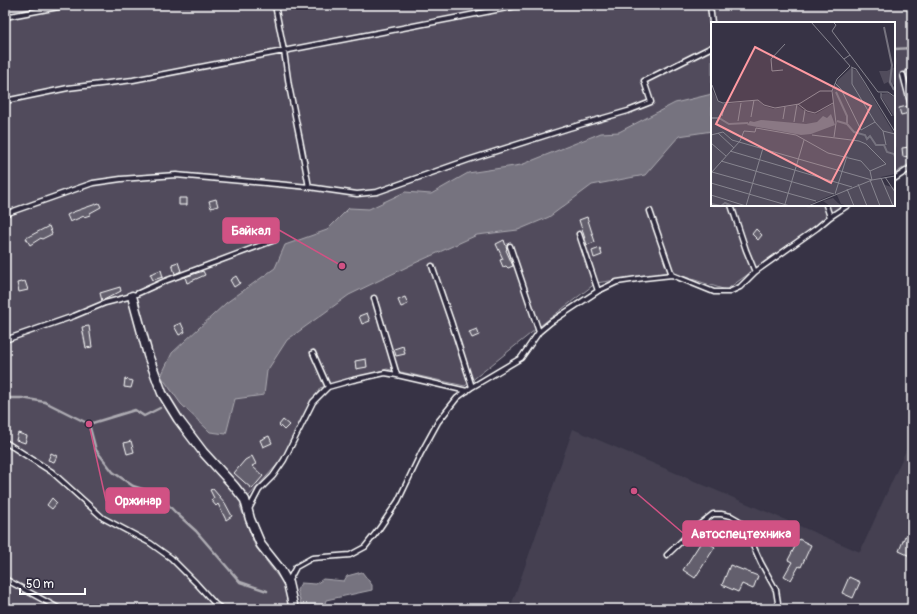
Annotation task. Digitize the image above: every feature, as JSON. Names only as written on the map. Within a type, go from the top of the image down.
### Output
[{"type":"street","points":[[132,296],[148,355],[162,392],[178,418],[203,452],[245,500],[250,519],[261,545],[280,569],[288,583],[294,609]]},
{"type":"lane","points":[[5,17],[69,5]]},
{"type":"lane","points":[[275,5],[309,187]]},
{"type":"lane","points":[[5,101],[68,88],[133,80],[522,5]]},
{"type":"lane","points":[[710,5],[712,22]]},
{"type":"lane","points":[[5,214],[93,183],[120,179],[176,175],[309,187],[357,194],[377,192],[468,160],[628,111],[651,102],[644,81],[711,48]]},
{"type":"lane","points":[[903,75],[912,110]]},
{"type":"lane","points":[[895,178],[912,167]]},
{"type":"lane","points":[[731,206],[755,272]]},
{"type":"lane","points":[[826,206],[830,217]]},
{"type":"lane","points":[[288,583],[296,567],[312,558],[350,555],[364,547],[379,529],[398,501],[438,422],[457,398],[472,387],[521,358],[539,332],[551,322],[598,291],[617,282],[672,276],[714,292],[729,292],[740,287],[755,272],[846,206]]},
{"type":"lane","points":[[650,211],[672,276]]},
{"type":"lane","points":[[579,234],[598,291]]},
{"type":"lane","points":[[5,340],[74,316],[105,303],[132,296],[165,281],[275,240]]},
{"type":"lane","points":[[510,246],[539,332]]},
{"type":"lane","points":[[432,266],[472,387]]},
{"type":"lane","points":[[374,298],[397,375]]},
{"type":"lane","points":[[313,353],[328,387]]},
{"type":"lane","points":[[248,510],[259,490],[273,476],[284,460],[313,402],[328,387],[385,373],[467,391]]},
{"type":"lane","points":[[5,442],[52,472],[103,518],[150,543],[171,558],[216,605],[222,609]]},
{"type":"lane","points":[[667,555],[694,528],[713,514],[731,516],[738,520],[746,530],[761,563],[776,590],[779,609]]},
{"type":"lane","points":[[5,579],[60,609]]},
{"type":"shaded area","points":[[5,5],[912,5],[912,162],[895,173],[895,22],[711,22],[711,206],[844,206],[726,290],[670,272],[596,283],[465,386],[387,369],[320,388],[284,457],[240,506],[255,546],[285,586],[289,609],[5,609]]},
{"type":"shaded area","points":[[711,94],[711,131],[679,136],[645,175],[592,185],[549,217],[518,230],[477,235],[349,295],[287,340],[267,371],[264,395],[235,399],[226,434],[210,432],[181,404],[161,376],[172,353],[226,303],[275,268],[285,245],[327,230],[349,208],[369,209],[405,192],[431,194],[468,173],[521,165],[601,133],[619,132],[675,103]]},
{"type":"shaded area","points":[[573,429],[860,552],[912,437],[912,609],[510,609]]},
{"type":"shaded area","points":[[362,572],[372,585],[372,590],[326,600],[324,607],[309,608],[301,604],[297,590],[301,583],[316,584],[323,579],[344,581],[347,576]]},
{"type":"building","points":[[912,70],[912,91],[911,91],[905,71]]},
{"type":"building","points":[[907,106],[909,113],[901,115],[899,108]]},
{"type":"building","points":[[909,147],[910,156],[903,157],[902,148]]},
{"type":"building","points":[[179,198],[187,198],[187,205],[179,205]]},
{"type":"building","points":[[216,199],[218,206],[211,208],[209,201]]},
{"type":"building","points":[[99,203],[101,207],[90,213],[90,215],[70,222],[67,215]]},
{"type":"building","points":[[587,217],[595,242],[587,245],[579,220]]},
{"type":"building","points":[[49,226],[52,234],[42,239],[41,238],[30,245],[26,238]]},
{"type":"building","points":[[756,229],[762,235],[758,240],[752,234]]},
{"type":"building","points":[[504,240],[506,250],[513,266],[508,268],[506,266],[503,267],[500,260],[503,259],[496,244]]},
{"type":"building","points":[[600,248],[602,255],[594,258],[592,251]]},
{"type":"building","points":[[178,262],[181,271],[175,274],[172,264]]},
{"type":"building","points":[[161,270],[163,277],[153,280],[150,274]]},
{"type":"building","points":[[203,271],[205,275],[187,283],[185,277]]},
{"type":"building","points":[[236,276],[240,283],[234,287],[230,280]]},
{"type":"building","points":[[25,281],[28,290],[19,292],[17,283]]},
{"type":"building","points":[[120,287],[121,291],[102,301],[100,293]]},
{"type":"building","points":[[405,297],[408,304],[401,307],[398,300]]},
{"type":"building","points":[[367,313],[370,321],[362,324],[359,316]]},
{"type":"building","points":[[181,323],[185,332],[179,335],[174,326]]},
{"type":"building","points":[[89,326],[92,347],[86,348],[82,327]]},
{"type":"building","points":[[477,329],[479,335],[472,338],[469,332]]},
{"type":"building","points":[[403,346],[405,354],[396,356],[394,349]]},
{"type":"building","points":[[366,359],[367,367],[356,369],[355,361]]},
{"type":"building","points":[[125,379],[133,381],[131,388],[124,387]]},
{"type":"building","points":[[283,420],[289,425],[284,430],[279,425]]},
{"type":"building","points":[[18,433],[27,436],[25,443],[16,440]]},
{"type":"building","points":[[269,436],[272,443],[263,447],[260,440]]},
{"type":"building","points":[[131,441],[134,452],[127,454],[124,443]]},
{"type":"building","points":[[51,453],[57,456],[54,462],[48,460]]},
{"type":"building","points":[[252,456],[256,464],[252,466],[263,476],[252,489],[234,473],[245,460]]},
{"type":"building","points":[[213,489],[225,503],[232,516],[226,520],[218,504],[216,506],[211,500],[214,498],[210,490]]},
{"type":"building","points":[[52,498],[57,503],[52,509],[47,505]]},
{"type":"building","points":[[905,536],[912,539],[912,557],[899,551]]},
{"type":"building","points":[[703,539],[715,547],[695,578],[683,570]]},
{"type":"building","points":[[799,539],[811,545],[801,567],[799,566],[791,580],[784,576],[792,562],[788,560]]},
{"type":"building","points":[[730,565],[758,576],[753,589],[742,584],[738,592],[722,585]]},
{"type":"building","points":[[849,577],[860,582],[853,598],[842,593]]},
{"type":"waterway","points":[[895,49],[912,48]]},
{"type":"waterway","points":[[5,398],[22,398],[45,402],[89,424],[135,410],[144,416],[160,408]]},
{"type":"waterway","points":[[89,424],[96,450],[113,472],[133,486],[158,494],[196,531],[240,582],[267,591]]},
{"type":"place","name":"Байкал","points":[[342,266]]},
{"type":"place","name":"Оржинар","points":[[89,424]]},
{"type":"place","name":"Автоспецтехника","points":[[634,491]]}]
